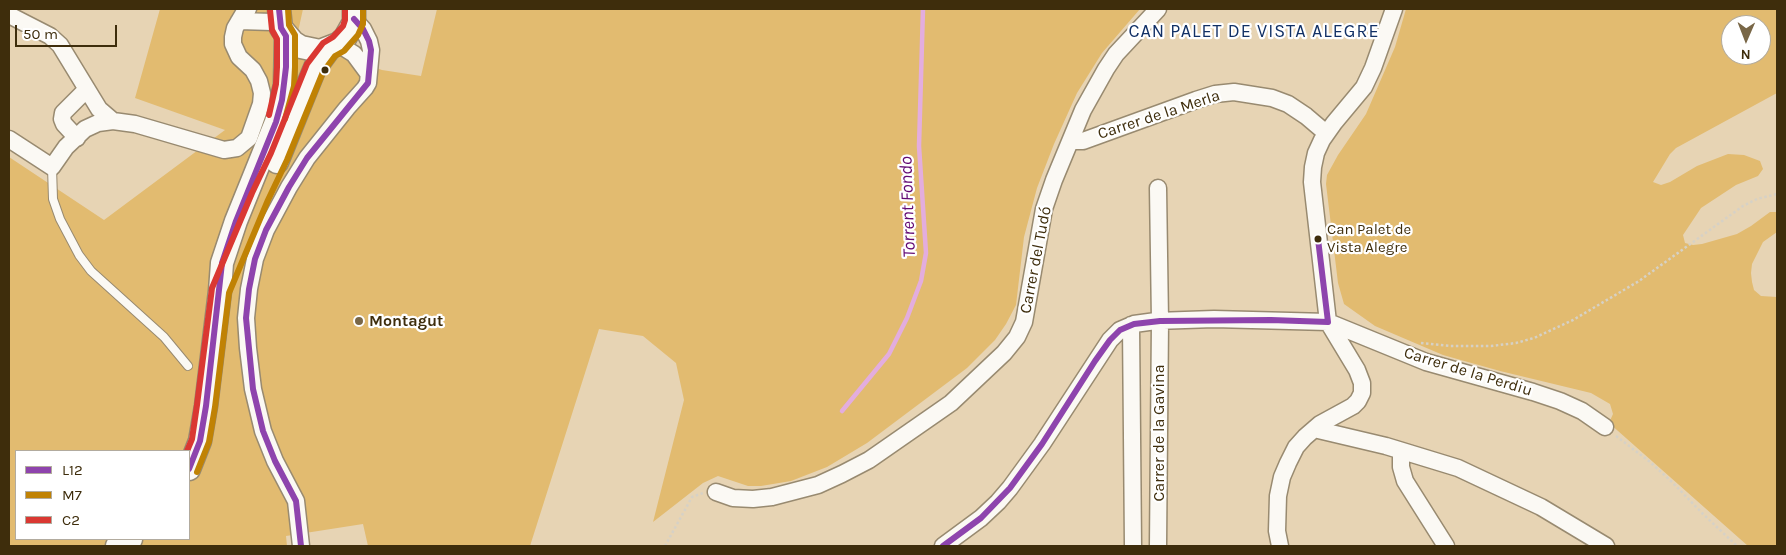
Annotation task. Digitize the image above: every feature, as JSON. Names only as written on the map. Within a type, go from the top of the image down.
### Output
[{"type":"main road","points":[[220,291],[252,212],[278,158],[315,68],[333,46],[350,30],[354,14]]},
{"type":"main road","points":[[282,24],[293,42],[301,47],[320,51],[333,46]]},
{"type":"main road","points":[[190,466],[200,441],[222,263],[236,221],[276,122],[282,100],[286,67],[282,24]]},
{"type":"main road","points":[[117,546],[129,540]]},
{"type":"street","name":"Carrer del Tudó","points":[[716,492],[733,498],[753,499],[794,492],[818,485],[869,460],[911,432],[951,403],[992,365],[1017,337],[1024,322],[1044,209],[1082,110],[1106,69],[1130,38],[1158,9]]},
{"type":"street","points":[[1280,546],[1276,514],[1278,496],[1282,477],[1296,447],[1320,424],[1353,406],[1362,393],[1362,383],[1357,370],[1328,322],[1312,182],[1312,167],[1316,153],[1326,133],[1364,88],[1373,68],[1388,11]]},
{"type":"street","points":[[301,546],[296,502],[275,461],[263,431],[253,389],[246,318],[249,288],[255,259],[266,230],[307,158],[347,108],[366,88],[371,50],[363,29],[354,14]]},
{"type":"street","points":[[9,15],[50,36],[60,45],[99,109],[113,122]]},
{"type":"street","points":[[9,138],[52,167],[66,147],[85,129],[98,124],[113,122],[135,124],[224,150],[237,148],[243,145],[249,138],[261,104],[262,92],[253,70],[235,51],[233,37],[244,15],[282,24]]},
{"type":"street","points":[[333,46],[354,54],[368,73]]},
{"type":"street","points":[[76,138],[64,124],[63,113],[86,90]]},
{"type":"street","name":"Carrer de la Merla","points":[[1071,141],[1083,141],[1215,94],[1234,92],[1272,98],[1288,104],[1326,133]]},
{"type":"street","name":"Carrer de la Gavina","points":[[1158,188],[1160,320],[1158,546]]},
{"type":"street","points":[[943,546],[981,518],[1010,488],[1042,444],[1110,340],[1120,330],[1131,325],[1160,320],[1328,322]]},
{"type":"street","name":"Carrer de la Perdiu","points":[[1328,322],[1426,362],[1560,401],[1582,411],[1605,427]]},
{"type":"street","name":"Carrer de la Gavina","points":[[1131,325],[1133,546]]},
{"type":"street","points":[[1314,429],[1402,451],[1458,468],[1541,507],[1606,546]]},
{"type":"street","points":[[1402,451],[1400,467],[1405,481],[1446,546]]},
{"type":"lane","points":[[52,167],[53,199],[60,218],[79,255],[92,271],[164,337],[188,366]]},
{"type":"path","points":[[1417,343],[1450,346],[1492,346],[1516,343],[1534,338],[1573,320],[1639,281],[1743,206],[1757,199],[1777,194]]},
{"type":"path","points":[[1605,427],[1672,482],[1737,546]]},
{"type":"path","points":[[665,546],[692,497],[701,493],[716,492]]},
{"type":"shaded area","points":[[160,9],[303,9],[296,41],[382,70],[421,76],[437,9],[1140,9],[1102,53],[1077,93],[1054,144],[1037,188],[1024,237],[1016,305],[1006,324],[995,340],[967,368],[867,443],[827,467],[791,481],[761,486],[748,486],[718,476],[703,483],[653,522],[684,400],[676,363],[643,336],[599,329],[530,546],[368,546],[363,524],[286,536],[287,546],[9,546],[9,157],[104,220],[225,130],[135,98]]},
{"type":"shaded area","points":[[1406,9],[1777,9],[1777,93],[1676,148],[1670,154],[1653,182],[1661,185],[1670,182],[1697,166],[1728,154],[1744,155],[1760,161],[1763,169],[1758,176],[1736,185],[1701,208],[1683,235],[1685,243],[1693,245],[1702,244],[1737,234],[1770,212],[1777,212],[1777,232],[1763,242],[1752,264],[1751,273],[1754,290],[1761,296],[1777,297],[1777,546],[1748,546],[1609,423],[1613,414],[1610,404],[1591,393],[1443,355],[1375,326],[1344,304],[1338,283],[1326,184],[1327,175],[1338,155],[1366,114],[1395,47]]},
{"type":"waterway","name":"Torrent Fondo","points":[[842,411],[889,354],[907,318],[921,281],[926,253],[919,146],[923,9]]},
{"type":"transit line","name":"L12","points":[[190,466],[200,441],[206,406],[222,263],[236,221],[276,122],[282,100],[286,67],[286,36],[281,28],[279,9]]},
{"type":"transit line","name":"M7","points":[[285,119],[294,86],[295,67],[295,35],[289,25],[288,9]]},
{"type":"transit line","name":"C2","points":[[187,450],[192,439],[212,288],[271,153],[307,64],[323,43],[333,37],[343,26],[345,9]]},
{"type":"transit line","name":"M7","points":[[197,472],[209,442],[229,293],[323,72],[335,56],[344,51],[358,35],[363,24],[363,9]]},
{"type":"transit line","name":"C2","points":[[269,115],[276,84],[277,67],[277,39],[272,30],[270,10]]},
{"type":"transit line","name":"L12","points":[[301,546],[296,501],[275,461],[263,431],[253,389],[246,318],[255,259],[266,230],[307,158],[368,83],[371,50],[363,29],[354,19]]},
{"type":"transit line","name":"L12","points":[[1318,239],[1328,322]]},
{"type":"transit line","name":"L12","points":[[943,546],[981,518],[1010,488],[1042,444],[1095,361],[1110,340],[1120,330],[1134,324],[1160,321],[1271,320],[1328,322]]},
{"type":"place","name":"Can Palet de Vista Alegre","points":[[1318,239]]},
{"type":"place","name":"Montagut","points":[[359,321]]},
{"type":"district","name":"CAN PALET DE VISTA ALEGRE","points":[[1254,32]]}]
